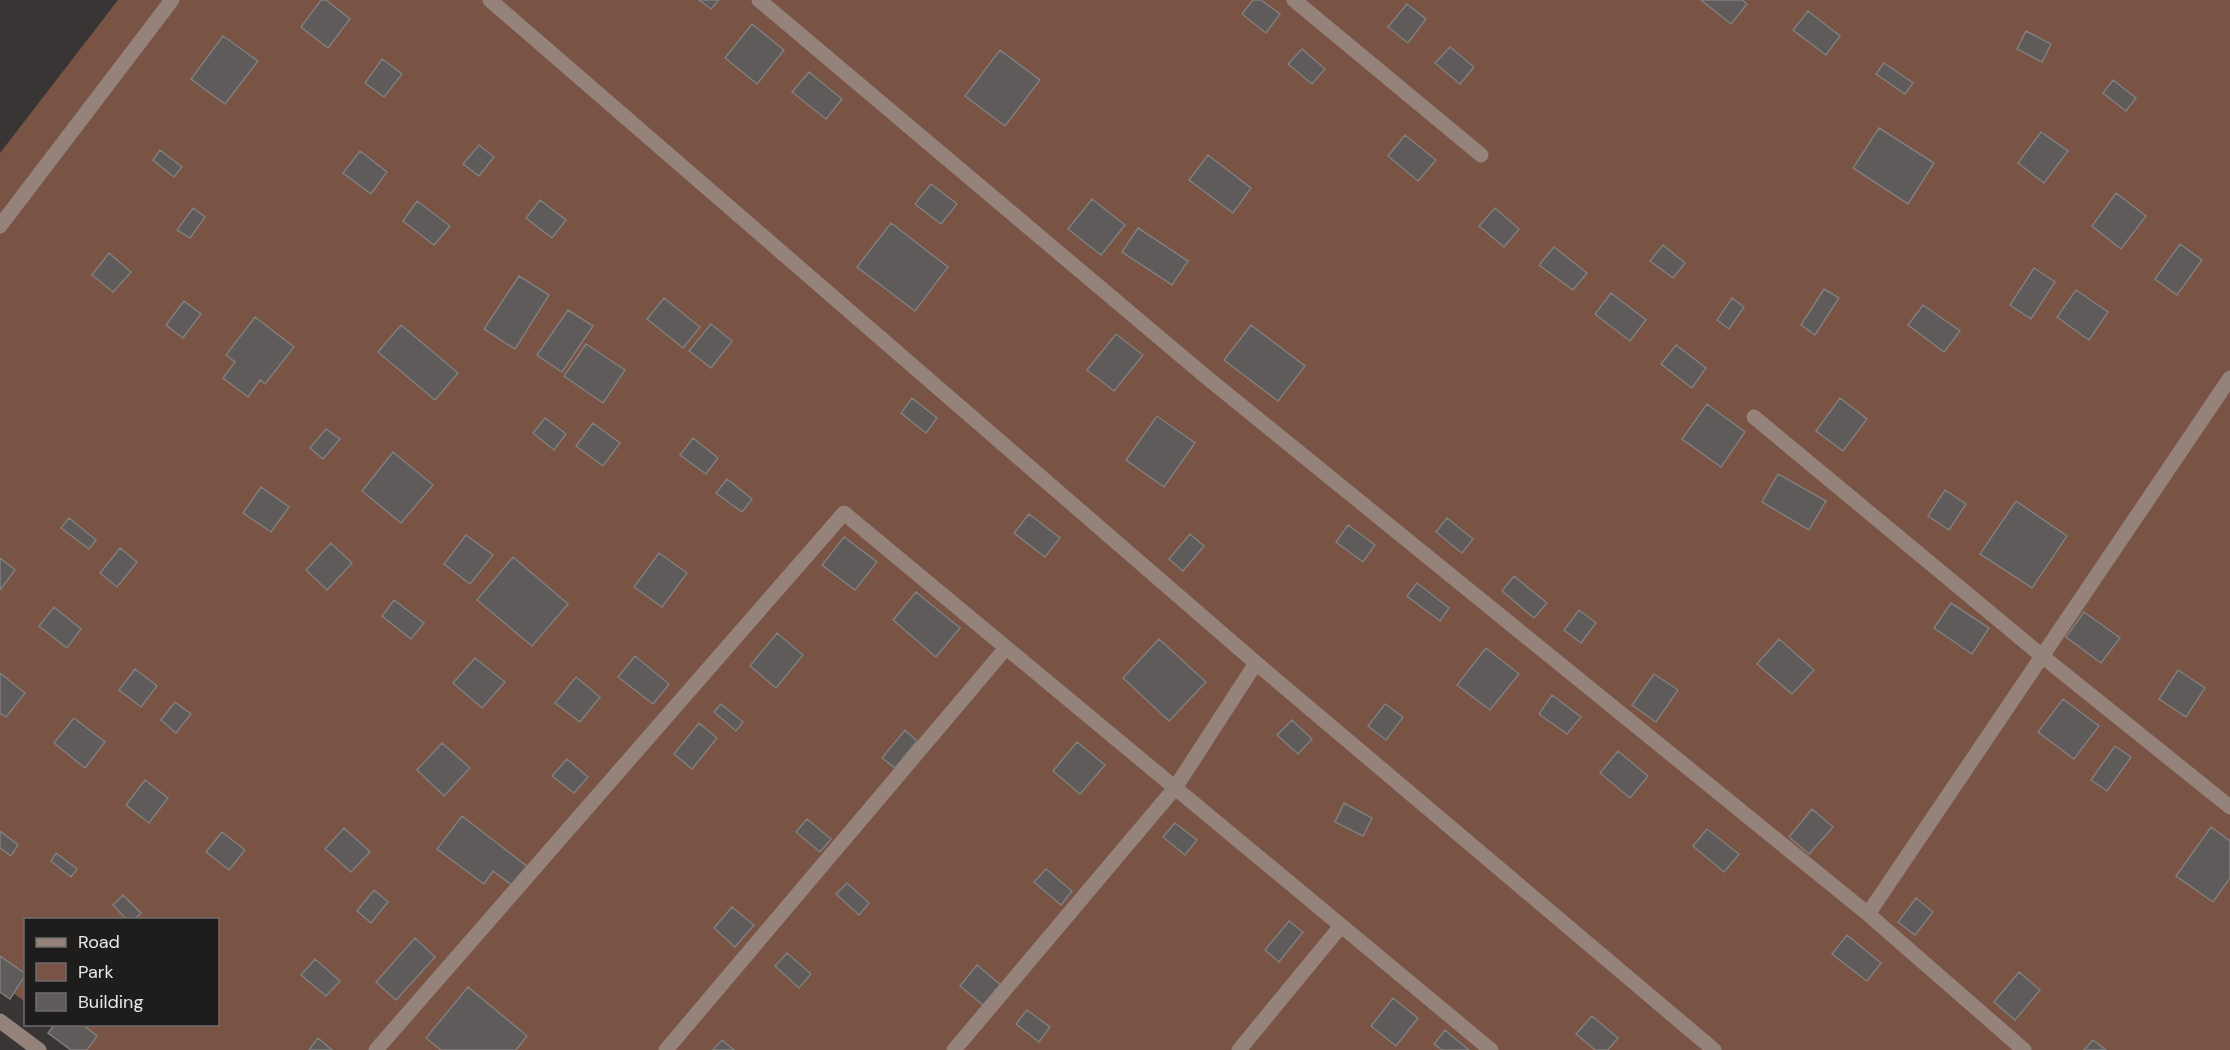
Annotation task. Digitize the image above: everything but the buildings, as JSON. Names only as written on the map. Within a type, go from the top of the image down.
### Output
[{"type":"street","points":[[0,226],[172,0]]},
{"type":"street","points":[[490,0],[1256,663],[1714,1050]]},
{"type":"street","points":[[759,0],[1206,376],[1868,914],[2024,1050]]},
{"type":"street","points":[[1294,0],[1481,155]]},
{"type":"street","points":[[1868,914],[2230,378]]},
{"type":"street","points":[[1754,417],[2042,656],[2230,807]]},
{"type":"street","points":[[376,1050],[844,513],[1491,1050]]},
{"type":"street","points":[[666,1050],[1006,648]]},
{"type":"street","points":[[954,1050],[1175,788],[1256,663]]},
{"type":"street","points":[[1239,1050],[1341,926]]},
{"type":"street","points":[[0,1021],[39,1050]]},
{"type":"green space","points":[[118,0],[2230,0],[2230,1050],[88,1050],[56,1026],[219,1026],[219,918],[24,918],[24,1001],[0,983],[0,153]]}]
